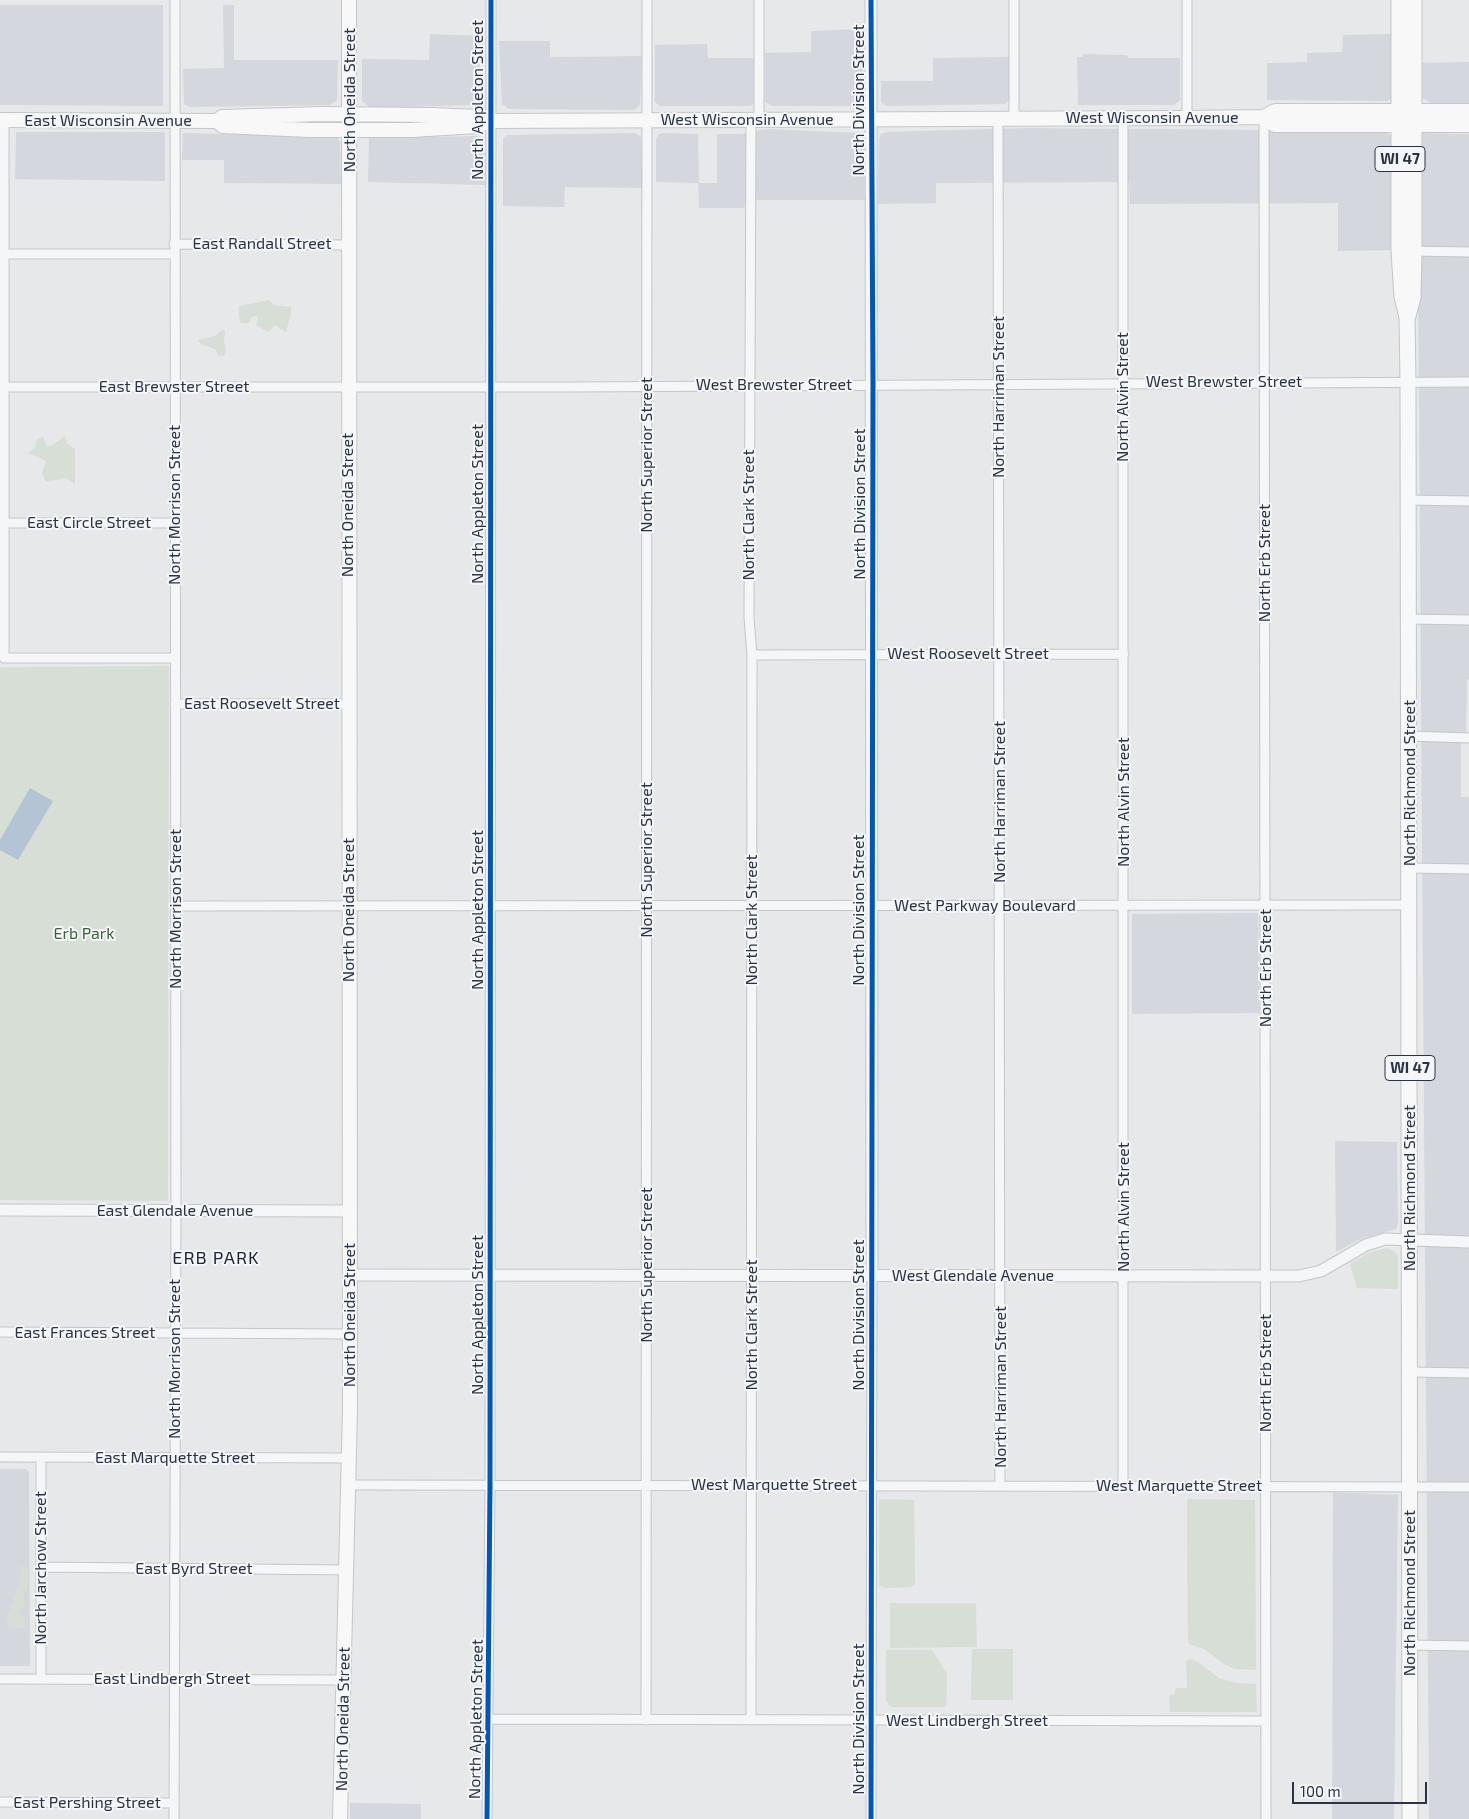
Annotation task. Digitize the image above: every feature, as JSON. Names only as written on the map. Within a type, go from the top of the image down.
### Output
[{"type":"main road","name":"North Oneida Street","points":[[340,1819],[350,1458],[348,906],[349,0]]},
{"type":"main road","name":"North Richmond Street","points":[[1399,0],[1406,117],[1407,251],[1413,297],[1407,317],[1411,905],[1410,1819]]},
{"type":"main road","name":"North Richmond Street","points":[[1406,117],[1414,0]]},
{"type":"main road","name":"West Wisconsin Avenue","points":[[350,114],[442,115],[477,117],[492,121],[755,120],[1264,117],[1276,110],[1406,117],[1469,126]]},
{"type":"main road","name":"West Wisconsin Avenue","points":[[1406,117],[1469,111]]},
{"type":"main road","name":"East Wisconsin Avenue","points":[[2,120],[216,121],[222,117],[274,114],[350,114]]},
{"type":"main road","name":"East Wisconsin Avenue","points":[[216,121],[223,126],[350,130],[432,129],[477,126],[492,121]]},
{"type":"street","name":"North Morrison Street","points":[[174,1819],[176,1212],[175,0]]},
{"type":"street","name":"North Appleton Street","points":[[487,1819],[490,1485],[491,0]]},
{"type":"street","name":"North Superior Street","points":[[646,1720],[648,907],[647,0]]},
{"type":"street","name":"North Clark Street","points":[[751,1720],[752,655],[749,618],[749,385],[759,0]]},
{"type":"street","name":"North Division Street","points":[[870,1819],[872,1721],[873,384],[871,0]]},
{"type":"street","points":[[1014,0],[1014,118]]},
{"type":"street","points":[[1187,118],[1188,0]]},
{"type":"street","name":"North Erb Street","points":[[1264,117],[1266,1819]]},
{"type":"street","name":"North Harriman Street","points":[[998,118],[1001,654],[999,906],[1002,1276],[1000,1485]]},
{"type":"street","name":"North Alvin Street","points":[[1123,118],[1123,1486]]},
{"type":"street","points":[[2,120],[4,658],[175,658]]},
{"type":"street","name":"East Randall Street","points":[[174,244],[350,244]]},
{"type":"street","points":[[1407,251],[1469,252]]},
{"type":"street","name":"East Randall Street","points":[[2,254],[174,254]]},
{"type":"street","name":"West Brewster Street","points":[[348,388],[1123,382],[1469,382]]},
{"type":"street","name":"East Brewster Street","points":[[2,387],[348,388]]},
{"type":"street","points":[[1408,500],[1469,501]]},
{"type":"street","name":"East Circle Street","points":[[3,523],[175,523]]},
{"type":"street","points":[[1409,619],[1469,620]]},
{"type":"street","name":"West Roosevelt Street","points":[[752,655],[1124,654]]},
{"type":"street","name":"East Roosevelt Street","points":[[176,704],[348,704]]},
{"type":"street","points":[[1409,736],[1469,738]]},
{"type":"street","points":[[1410,868],[1469,869]]},
{"type":"street","name":"West Parkway Boulevard","points":[[176,906],[1411,905]]},
{"type":"street","name":"East Glendale Avenue","points":[[0,1210],[349,1211]]},
{"type":"street","name":"West Glendale Avenue","points":[[349,1275],[1310,1275],[1329,1268],[1355,1250],[1385,1239],[1469,1242]]},
{"type":"street","name":"East Frances Street","points":[[0,1332],[350,1334]]},
{"type":"street","points":[[1410,1372],[1469,1373]]},
{"type":"street","name":"East Marquette Street","points":[[0,1457],[350,1458]]},
{"type":"street","name":"North Jarchow Street","points":[[41,1458],[41,1679]]},
{"type":"street","name":"West Marquette Street","points":[[349,1485],[1469,1487]]},
{"type":"street","name":"East Byrd Street","points":[[41,1567],[347,1570]]},
{"type":"street","points":[[1410,1645],[1469,1646]]},
{"type":"street","name":"East Lindbergh Street","points":[[0,1678],[344,1680]]},
{"type":"street","name":"West Lindbergh Street","points":[[489,1719],[1265,1722]]},
{"type":"street","name":"East Pershing Street","points":[[0,1802],[174,1802]]},
{"type":"shaded area","points":[[0,5],[163,5],[163,106],[0,105]]},
{"type":"shaded area","points":[[223,5],[234,5],[234,60],[338,60],[337,100],[330,105],[190,107],[184,104],[183,69],[224,68]]},
{"type":"shaded area","points":[[863,29],[863,101],[859,106],[773,106],[765,102],[765,53],[811,52],[811,31]]},
{"type":"shaded area","points":[[430,34],[480,36],[480,99],[475,105],[371,108],[362,101],[362,59],[429,60]]},
{"type":"shaded area","points":[[1392,34],[1392,97],[1388,101],[1267,100],[1267,63],[1307,62],[1307,53],[1342,52],[1343,35]]},
{"type":"shaded area","points":[[499,41],[550,41],[550,57],[642,56],[640,105],[634,110],[509,109],[502,104]]},
{"type":"shaded area","points":[[707,44],[708,58],[754,58],[755,103],[750,106],[660,106],[655,102],[655,45]]},
{"type":"shaded area","points":[[1083,54],[1127,55],[1128,58],[1180,58],[1180,100],[1174,105],[1078,105],[1077,57],[1083,57]]},
{"type":"shaded area","points":[[1010,57],[1010,99],[1005,104],[886,106],[881,102],[881,81],[933,81],[933,58]]},
{"type":"shaded area","points":[[1469,62],[1469,106],[1432,104],[1421,97],[1419,63]]},
{"type":"shaded area","points":[[1027,128],[1385,131],[1392,137],[1395,250],[1338,251],[1338,203],[1130,204],[1129,182],[936,183],[936,203],[878,204],[879,140],[881,134],[886,132]]},
{"type":"shaded area","points":[[765,129],[860,133],[863,138],[865,200],[746,200],[744,208],[699,208],[698,183],[656,182],[656,139],[658,135],[663,133],[698,134],[699,183],[717,183],[717,134],[742,134]]},
{"type":"shaded area","points":[[16,132],[165,132],[165,181],[15,179]]},
{"type":"shaded area","points":[[183,133],[337,137],[340,142],[341,184],[224,183],[224,160],[182,160]]},
{"type":"shaded area","points":[[636,133],[641,137],[643,188],[565,187],[564,207],[503,206],[503,139],[507,135]]},
{"type":"shaded area","points":[[1417,133],[1469,134],[1469,679],[1467,680],[1466,732],[1461,743],[1461,797],[1469,797],[1469,1819],[1429,1819]]},
{"type":"shaded area","points":[[476,136],[483,140],[486,185],[368,182],[369,138]]},
{"type":"shaded area","points":[[1258,913],[1259,1013],[1132,1014],[1132,914]]},
{"type":"shaded area","points":[[1335,1141],[1397,1142],[1398,1223],[1396,1229],[1359,1240],[1336,1252]]},
{"type":"shaded area","points":[[0,1469],[26,1469],[29,1472],[30,1666],[0,1666]]},
{"type":"shaded area","points":[[1333,1492],[1398,1495],[1394,1819],[1332,1819]]},
{"type":"shaded area","points":[[350,1803],[421,1804],[421,1819],[350,1819]]},
{"type":"green space","points":[[269,300],[273,305],[291,307],[286,332],[275,325],[268,332],[256,325],[258,318],[256,316],[252,317],[249,323],[241,323],[239,306]]},
{"type":"green space","points":[[222,330],[225,331],[224,341],[226,349],[225,355],[219,356],[215,349],[201,344],[198,340],[215,336]]},
{"type":"green space","points":[[65,436],[67,444],[75,449],[75,484],[66,478],[46,482],[42,473],[46,461],[28,453],[35,447],[37,439],[43,437],[47,447]]},
{"type":"green space","name":"Erb Park","points":[[169,666],[168,1201],[0,1200],[0,667]]},
{"type":"green space","points":[[1387,1248],[1398,1256],[1398,1289],[1357,1288],[1350,1264],[1368,1253]]},
{"type":"green space","points":[[879,1499],[914,1500],[915,1584],[910,1587],[884,1588],[879,1585]]},
{"type":"green space","points":[[1187,1499],[1255,1500],[1256,1670],[1234,1669],[1204,1649],[1189,1644]]},
{"type":"green space","points":[[22,1565],[28,1569],[28,1586],[24,1593],[26,1605],[19,1612],[26,1619],[24,1628],[8,1629],[7,1619],[19,1584]]},
{"type":"green space","points":[[890,1603],[976,1603],[977,1647],[890,1648]]},
{"type":"green space","points":[[972,1649],[1013,1649],[1013,1700],[971,1700]]},
{"type":"green space","points":[[886,1650],[932,1650],[947,1674],[946,1707],[891,1707],[886,1701]]},
{"type":"green space","points":[[1190,1659],[1198,1662],[1220,1679],[1237,1683],[1256,1684],[1257,1712],[1170,1712],[1169,1695],[1175,1694],[1175,1688],[1187,1688],[1186,1661]]},
{"type":"water","points":[[30,788],[53,801],[18,860],[0,850],[0,840]]},
{"type":"cycle path","points":[[487,1819],[490,1485],[491,0]]},
{"type":"cycle path","points":[[871,0],[873,384],[871,1819]]},
{"type":"district","name":"ERB PARK","points":[[216,1258]]}]
